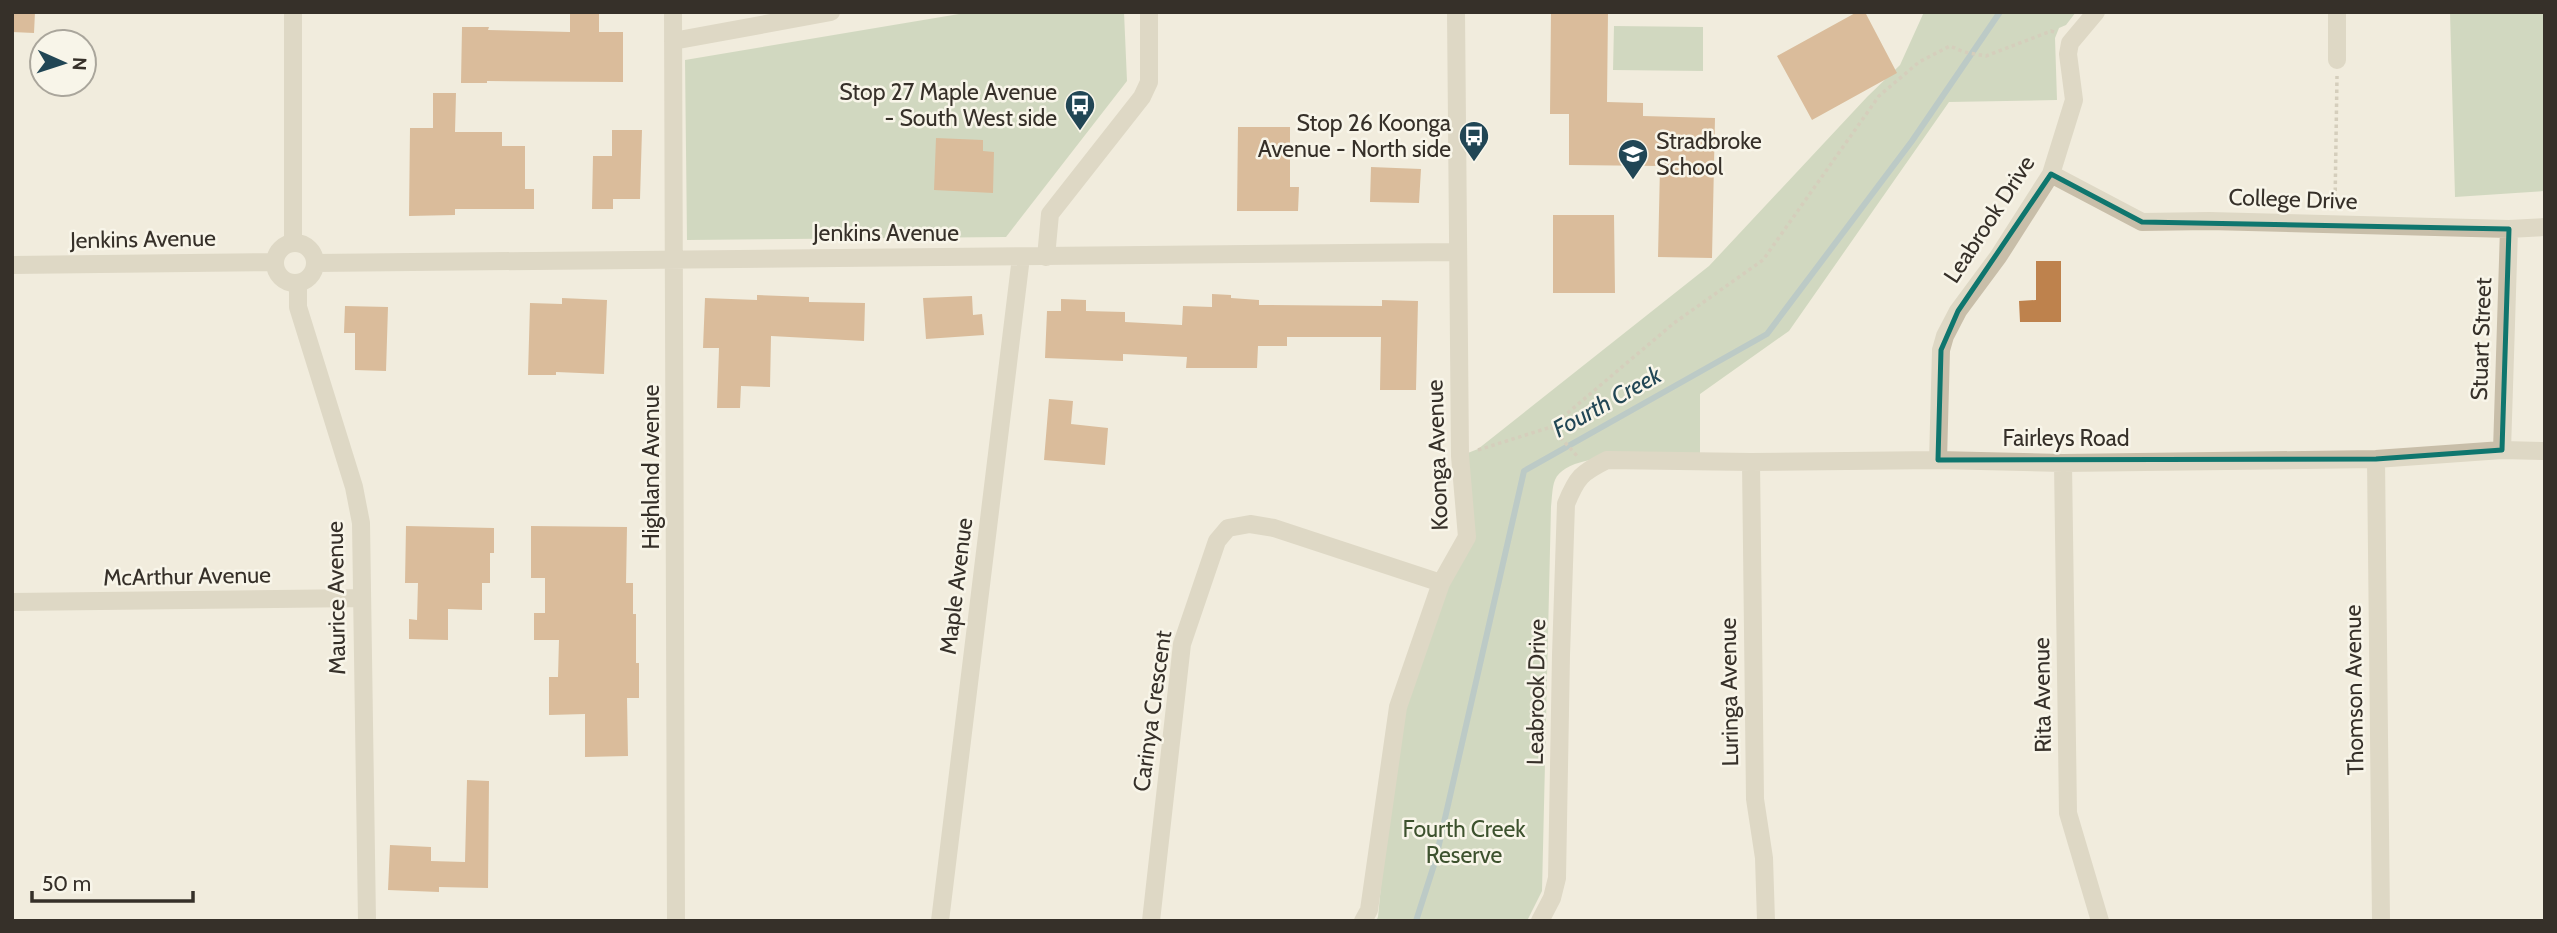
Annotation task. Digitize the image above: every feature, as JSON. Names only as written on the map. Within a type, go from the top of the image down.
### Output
[{"type":"street","points":[[293,12],[293,243]]},
{"type":"street","name":"Highland Avenue","points":[[673,12],[676,921]]},
{"type":"street","points":[[673,41],[831,12]]},
{"type":"street","points":[[1046,257],[1050,214],[1142,97],[1149,82],[1149,12]]},
{"type":"street","name":"Koonga Avenue","points":[[1363,921],[1369,910],[1398,707],[1441,583],[1468,537],[1460,456],[1456,12]]},
{"type":"street","points":[[2070,43],[2096,12]]},
{"type":"street","points":[[2337,12],[2337,60]]},
{"type":"street","name":"Leabrook Drive","points":[[1938,460],[1941,350],[1945,335],[1958,311],[1998,257],[2051,174],[2074,100],[2068,54],[2070,43]]},
{"type":"street","name":"College Drive","points":[[2051,174],[2142,222],[2508,229],[2545,227]]},
{"type":"street","name":"Stuart Street","points":[[2502,450],[2508,229]]},
{"type":"street","points":[[293,243],[304,245],[312,252],[315,263],[313,272],[306,280],[298,283],[287,282],[279,275],[275,262],[278,252],[293,243]]},
{"type":"street","name":"Jenkins Avenue","points":[[315,263],[1457,252]]},
{"type":"street","name":"Maple Avenue","points":[[940,921],[1021,257]]},
{"type":"street","name":"Jenkins Avenue","points":[[12,265],[275,262]]},
{"type":"street","name":"Maurice Avenue","points":[[298,283],[298,307],[357,499],[361,523],[367,921]]},
{"type":"street","name":"Fairleys Road","points":[[1589,469],[1607,460],[1938,460],[2063,463],[2376,459],[2502,450],[2545,451]]},
{"type":"street","name":"Thomson Avenue","points":[[2376,459],[2381,921]]},
{"type":"street","name":"Luringa Avenue","points":[[1751,462],[1755,799],[1764,858],[1766,921]]},
{"type":"street","name":"Rita Avenue","points":[[2063,463],[2068,813],[2100,921]]},
{"type":"street","name":"Leabrook Drive","points":[[1543,920],[1557,878],[1566,504],[1575,481],[1589,469]]},
{"type":"street","name":"Carinya Crescent","points":[[1151,921],[1182,643],[1217,541],[1228,528],[1250,524],[1273,528],[1441,583]]},
{"type":"street","name":"McArthur Avenue","points":[[12,602],[362,598]]},
{"type":"path","points":[[1460,456],[1551,427],[1674,323],[1763,260],[1880,96],[1919,62],[1950,46],[1986,56],[2051,31],[2070,43]]},
{"type":"path","points":[[2335,224],[2337,60]]},
{"type":"path","points":[[1551,427],[1589,469]]},
{"type":"highlighted area","points":[[2051,174],[2142,222],[2509,229],[2502,450],[2376,459],[1938,460],[1941,350],[1958,311]]},
{"type":"green space","points":[[971,12],[1124,12],[1127,81],[1006,237],[687,240],[685,60]]},
{"type":"green space","name":"Fourth Creek Reserve","points":[[1924,12],[2076,12],[2066,25],[2059,28],[2055,38],[2057,100],[1949,102],[1789,331],[1700,394],[1700,459],[1599,459],[1579,463],[1564,470],[1555,480],[1551,507],[1542,891],[1527,921],[1376,921],[1398,707],[1467,535],[1460,456],[1478,449],[1709,266],[1900,65]]},
{"type":"green space","points":[[2450,12],[2545,12],[2545,191],[2455,197]]},
{"type":"green space","points":[[1614,26],[1703,27],[1703,71],[1613,70]]},
{"type":"building","points":[[12,12],[35,12],[34,28],[28,28],[28,33],[12,32]]},
{"type":"building","points":[[570,12],[599,12],[599,32],[623,32],[623,82],[461,83],[462,27],[570,32]]},
{"type":"building","points":[[1551,12],[1608,12],[1607,102],[1643,103],[1643,116],[1715,118],[1712,258],[1658,257],[1660,166],[1569,165],[1569,114],[1550,114]]},
{"type":"building","points":[[1857,12],[1865,12],[1897,73],[1812,120],[1777,56]]},
{"type":"building","points":[[433,93],[456,93],[455,132],[502,132],[502,146],[525,146],[525,189],[534,189],[534,209],[455,209],[455,215],[409,216],[410,128],[433,128]]},
{"type":"building","points":[[1238,127],[1290,127],[1290,187],[1299,187],[1298,211],[1237,211]]},
{"type":"building","points":[[612,130],[642,130],[640,199],[613,199],[613,209],[592,209],[593,156],[612,156]]},
{"type":"building","points":[[936,138],[983,140],[983,151],[994,152],[993,193],[934,190]]},
{"type":"building","points":[[1371,167],[1421,169],[1419,203],[1370,202]]},
{"type":"building","points":[[1553,215],[1614,215],[1615,293],[1553,293]]},
{"type":"building","points":[[2036,261],[2061,261],[2061,322],[2020,322],[2019,301],[2036,300]]},
{"type":"building","points":[[1212,294],[1259,300],[1259,305],[1382,306],[1382,300],[1418,301],[1416,390],[1380,390],[1381,337],[1287,337],[1287,346],[1258,346],[1257,368],[1186,368],[1187,357],[1123,354],[1123,361],[1045,358],[1047,311],[1061,311],[1061,299],[1086,300],[1086,311],[1125,312],[1125,322],[1182,325],[1183,306],[1212,307]]},
{"type":"building","points":[[757,295],[809,297],[809,302],[865,303],[864,341],[771,336],[770,387],[741,386],[740,408],[717,408],[719,348],[703,348],[705,298],[757,300]]},
{"type":"building","points":[[972,296],[973,315],[982,314],[984,335],[926,339],[923,298]]},
{"type":"building","points":[[562,298],[607,300],[604,374],[556,372],[556,375],[528,375],[530,303],[562,304]]},
{"type":"building","points":[[345,306],[388,307],[386,371],[355,370],[355,333],[344,333]]},
{"type":"building","points":[[1049,399],[1073,401],[1071,424],[1108,428],[1105,465],[1044,460]]},
{"type":"building","points":[[406,526],[494,528],[494,553],[490,553],[490,583],[482,583],[482,610],[448,609],[448,640],[409,639],[409,619],[417,620],[418,583],[405,583]]},
{"type":"building","points":[[531,526],[627,527],[626,583],[633,583],[636,663],[639,663],[639,698],[627,698],[628,756],[585,757],[585,714],[549,715],[549,677],[558,677],[559,640],[534,640],[534,613],[545,613],[545,578],[531,578]]},
{"type":"building","points":[[467,780],[489,781],[488,888],[439,887],[439,892],[388,890],[390,845],[431,847],[431,861],[465,862]]},
{"type":"waterway","name":"Fourth Creek","points":[[1416,921],[1435,862],[1524,471],[1767,334],[1912,141],[2000,12]]},
{"type":"place","name":"Stop 27 Maple Avenue - South West side","points":[[1080,132]]},
{"type":"place","name":"Stop 26 Koonga Avenue - North side","points":[[1474,163]]},
{"type":"place","name":"Stradbroke School","points":[[1633,181]]}]
